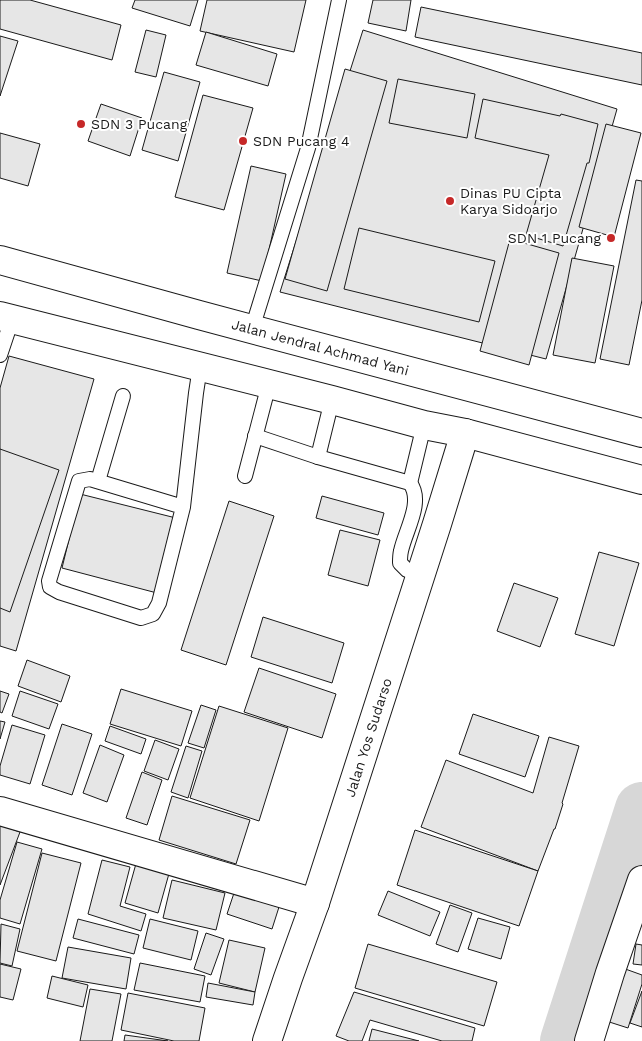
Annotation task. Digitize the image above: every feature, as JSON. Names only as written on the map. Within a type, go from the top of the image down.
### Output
[{"type":"main road","name":"Jalan Jendral Achmad Yani","points":[[0,260],[642,432]]},
{"type":"main road","points":[[6,317],[424,425],[465,433],[642,480]]},
{"type":"main road","name":"Jalan Yos Sudarso","points":[[267,1041],[314,903],[420,576],[425,520],[465,433]]},
{"type":"main road","points":[[0,811],[314,903]]},
{"type":"main road","points":[[589,1041],[642,880]]},
{"type":"lane","points":[[252,329],[308,148],[338,0]]},
{"type":"lane","points":[[0,355],[6,317]]},
{"type":"lane","points":[[183,507],[90,478],[79,481],[48,581],[50,587],[59,592],[141,618],[153,614],[159,603],[183,507],[200,366]]},
{"type":"lane","points":[[245,476],[269,384]]},
{"type":"lane","points":[[98,481],[123,396]]},
{"type":"lane","points":[[318,457],[332,400]]},
{"type":"lane","points":[[424,425],[410,483],[425,520]]},
{"type":"lane","points":[[255,436],[318,457],[410,483]]},
{"type":"building","points":[[0,0],[30,0],[121,25],[112,60],[0,29]]},
{"type":"building","points":[[135,0],[198,0],[190,26],[132,8]]},
{"type":"building","points":[[207,0],[306,0],[294,52],[200,31]]},
{"type":"building","points":[[373,0],[411,0],[406,31],[368,23]]},
{"type":"building","points":[[421,7],[642,53],[642,85],[415,37]]},
{"type":"building","points":[[146,30],[166,35],[156,77],[135,72]]},
{"type":"building","name":"Dinas PU Cipta Karya Sidoarjo","points":[[363,30],[617,109],[546,359],[280,292]]},
{"type":"building","points":[[206,32],[277,54],[268,86],[196,65]]},
{"type":"building","points":[[0,36],[18,41],[0,96]]},
{"type":"building","points":[[345,69],[387,81],[327,291],[285,279]]},
{"type":"building","points":[[164,72],[200,82],[178,161],[142,150]]},
{"type":"building","points":[[398,79],[475,94],[467,138],[389,123]]},
{"type":"building","points":[[203,95],[253,108],[224,210],[175,197]]},
{"type":"building","points":[[483,99],[560,116],[561,114],[598,124],[589,163],[587,163],[563,246],[526,235],[549,155],[475,138]]},
{"type":"building","points":[[101,104],[142,118],[130,156],[88,141]]},
{"type":"building","points":[[606,124],[641,133],[614,237],[579,227]]},
{"type":"building","points":[[0,133],[40,144],[28,186],[0,178]]},
{"type":"building","points":[[251,166],[286,174],[262,281],[227,273]]},
{"type":"building","points":[[636,180],[642,181],[642,300],[629,365],[600,359]]},
{"type":"building","points":[[359,228],[495,261],[479,322],[344,289]]},
{"type":"building","points":[[510,239],[559,253],[529,365],[480,351]]},
{"type":"building","points":[[572,258],[614,266],[595,363],[553,355]]},
{"type":"building","points":[[9,356],[94,379],[16,651],[0,646],[0,388]]},
{"type":"building","points":[[0,449],[59,470],[10,612],[0,608]]},
{"type":"building","points":[[80,494],[176,518],[157,593],[62,568]]},
{"type":"building","points":[[322,496],[384,513],[378,535],[316,518]]},
{"type":"building","points":[[229,501],[274,516],[226,665],[181,650]]},
{"type":"building","points":[[340,530],[380,540],[368,586],[328,575]]},
{"type":"building","points":[[599,552],[639,563],[614,646],[575,634]]},
{"type":"building","points":[[514,583],[558,598],[540,647],[497,631]]},
{"type":"building","points":[[263,617],[344,643],[332,683],[251,657]]},
{"type":"building","points":[[27,660],[70,676],[61,702],[18,686]]},
{"type":"building","points":[[259,668],[336,694],[322,738],[244,712]]},
{"type":"building","points":[[121,689],[192,711],[181,746],[110,724]]},
{"type":"building","points":[[0,691],[9,694],[2,713],[0,712]]},
{"type":"building","points":[[20,691],[58,704],[49,729],[12,716]]},
{"type":"building","points":[[201,705],[216,710],[204,748],[188,743]]},
{"type":"building","points":[[219,706],[288,728],[259,821],[190,798]]},
{"type":"building","points":[[473,714],[539,736],[525,777],[459,754]]},
{"type":"building","points":[[0,721],[5,722],[0,739]]},
{"type":"building","points":[[62,724],[92,734],[72,795],[42,785]]},
{"type":"building","points":[[12,725],[45,735],[30,784],[0,775],[0,766]]},
{"type":"building","points":[[110,726],[146,739],[141,754],[105,741]]},
{"type":"building","points":[[549,737],[579,746],[555,829],[538,871],[421,827],[446,760],[533,793]]},
{"type":"building","points":[[155,740],[179,749],[168,780],[144,771]]},
{"type":"building","points":[[100,745],[124,755],[107,802],[83,793]]},
{"type":"building","points":[[186,746],[202,751],[188,798],[171,792]]},
{"type":"building","points":[[142,772],[162,780],[147,825],[126,818]]},
{"type":"building","points":[[172,796],[250,820],[236,864],[159,840]]},
{"type":"building","points":[[0,825],[20,832],[0,885]]},
{"type":"building","points":[[415,830],[538,871],[519,926],[397,885]]},
{"type":"building","points":[[17,842],[42,849],[20,924],[0,918],[0,900]]},
{"type":"building","points":[[42,853],[81,863],[56,961],[17,951]]},
{"type":"building","points":[[102,860],[130,867],[120,906],[146,914],[141,931],[88,914]]},
{"type":"building","points":[[137,860],[170,870],[158,913],[125,903]]},
{"type":"building","points":[[172,880],[225,893],[216,930],[163,918]]},
{"type":"building","points":[[388,891],[440,912],[430,936],[378,915]]},
{"type":"building","points":[[234,893],[279,907],[272,929],[227,914]]},
{"type":"building","points":[[450,905],[472,913],[458,952],[436,944]]},
{"type":"building","points":[[478,918],[510,927],[501,959],[468,949]]},
{"type":"building","points":[[78,919],[139,935],[134,954],[73,938]]},
{"type":"building","points":[[150,919],[198,931],[191,960],[143,948]]},
{"type":"building","points":[[1,924],[20,929],[12,966],[0,963]]},
{"type":"building","points":[[206,933],[224,939],[211,975],[194,969]]},
{"type":"building","points":[[229,940],[265,948],[255,992],[219,983]]},
{"type":"building","points":[[368,944],[497,982],[484,1026],[355,988]]},
{"type":"building","points":[[636,944],[642,945],[642,965],[633,964]]},
{"type":"building","points":[[68,947],[131,958],[126,989],[62,978]]},
{"type":"building","points":[[140,963],[205,976],[200,1002],[134,990]]},
{"type":"building","points":[[0,964],[21,969],[13,1000],[0,997]]},
{"type":"building","points":[[617,966],[642,975],[642,984],[628,1028],[600,1019]]},
{"type":"building","points":[[52,976],[88,985],[83,1007],[47,998]]},
{"type":"building","points":[[208,983],[255,992],[253,1005],[206,997]]},
{"type":"building","points":[[90,989],[121,994],[112,1041],[80,1041]]},
{"type":"building","points":[[642,991],[642,1027],[630,1023]]},
{"type":"building","points":[[354,992],[475,1028],[472,1041],[442,1041],[370,1020],[362,1041],[349,1041],[336,1036]]},
{"type":"building","points":[[128,993],[205,1008],[199,1041],[174,1041],[121,1030]]},
{"type":"building","points":[[372,1029],[419,1041],[369,1041]]},
{"type":"building","points":[[125,1035],[168,1041],[124,1041]]},
{"type":"waterway","points":[[567,1041],[642,809]]},
{"type":"place","name":"SDN 3 Pucang","points":[[81,124]]},
{"type":"place","name":"SDN Pucang 4","points":[[243,141]]},
{"type":"place","name":"Dinas PU Cipta Karya Sidoarjo","points":[[450,201]]},
{"type":"place","name":"SDN 1 Pucang","points":[[611,238]]}]
